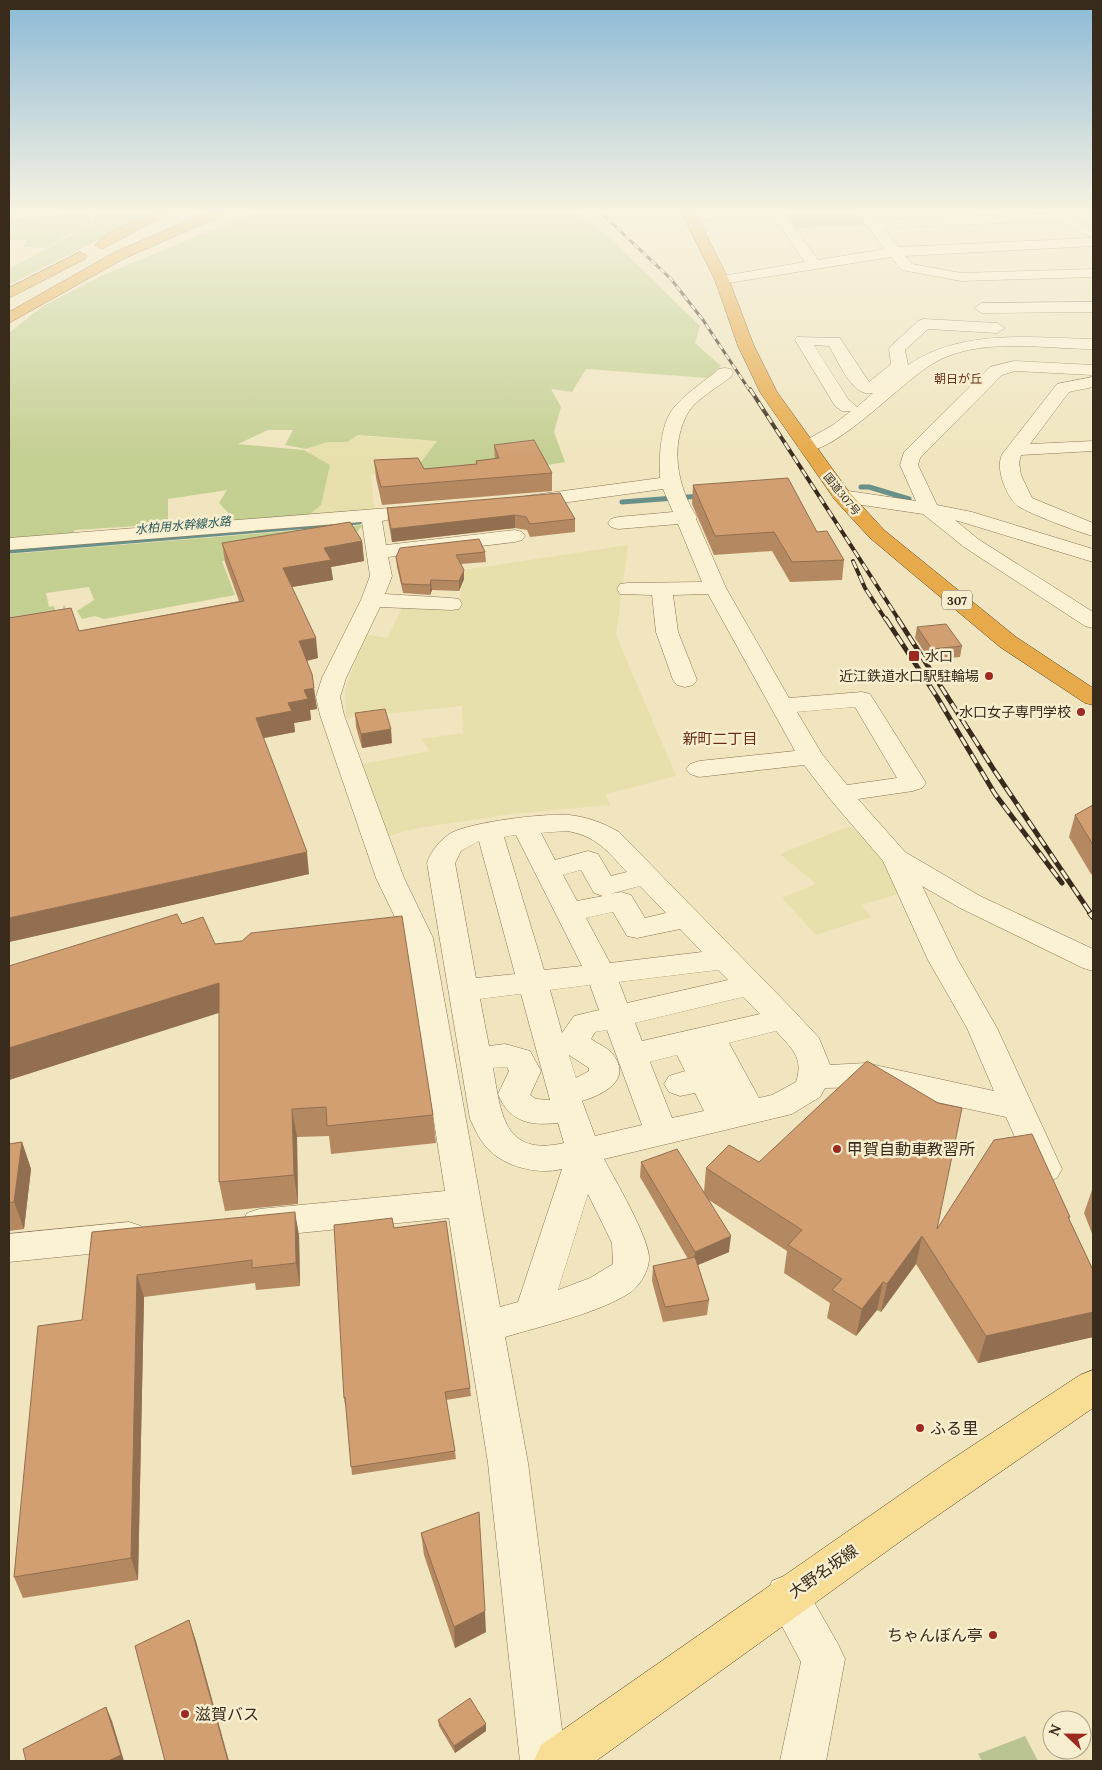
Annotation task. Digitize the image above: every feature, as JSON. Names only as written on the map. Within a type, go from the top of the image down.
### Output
[{"type":"highway","points":[[9,306],[30,294]]},
{"type":"highway","points":[[9,318],[52,294]]},
{"type":"highway","name":"国道307号","points":[[727,294],[746,346],[769,392],[842,496],[877,534],[1001,636],[1041,666],[1093,698]]},
{"type":"main road","name":"大野名坂線","points":[[557,1761],[787,1596],[1026,1430],[1093,1387]]},
{"type":"street","points":[[972,294],[1006,343]]},
{"type":"street","points":[[982,308],[1093,307]]},
{"type":"street","points":[[807,447],[812,434],[900,366],[897,349],[924,324],[997,328]]},
{"type":"street","points":[[848,407],[841,402],[803,340],[834,341],[860,383],[869,389]]},
{"type":"street","points":[[807,447],[829,438],[902,379],[932,358],[966,347],[1006,343],[1093,344]]},
{"type":"street","points":[[1093,370],[1014,366],[996,371],[911,456],[909,466],[930,510],[971,543],[1093,621]]},
{"type":"street","points":[[725,373],[682,408],[671,436],[668,454],[678,499],[715,588],[811,757],[839,794],[895,858],[944,960],[982,1028],[1054,1188]]},
{"type":"street","points":[[1093,382],[1063,388],[1010,457],[1009,463],[1018,496],[1025,502],[1093,530]]},
{"type":"street","points":[[1016,450],[1093,446]]},
{"type":"street","points":[[842,496],[892,502],[966,516],[1093,556]]},
{"type":"street","points":[[507,503],[678,499]]},
{"type":"street","points":[[618,523],[678,499]]},
{"type":"street","points":[[9,544],[410,512]]},
{"type":"street","points":[[371,516],[381,576],[372,600],[334,678],[328,697],[332,715],[390,878],[419,938],[508,1463],[543,1761]]},
{"type":"street","points":[[377,552],[515,536]]},
{"type":"street","points":[[628,589],[715,588]]},
{"type":"street","points":[[662,589],[666,632],[685,680]]},
{"type":"street","points":[[372,600],[451,604]]},
{"type":"street","points":[[783,706],[862,699],[913,783],[839,794]]},
{"type":"street","points":[[699,769],[811,757]]},
{"type":"street","points":[[567,822],[600,831],[610,838],[808,1046],[816,1068],[809,1089],[781,1105],[584,1152],[554,1158],[530,1157],[510,1149],[492,1132],[486,1119],[465,990],[440,863],[443,854],[459,841],[470,835],[490,833],[567,822]]},
{"type":"street","points":[[525,827],[549,870],[601,974],[662,1133]]},
{"type":"street","points":[[484,1327],[596,1292],[627,1274],[633,1259],[629,1243],[584,1152],[567,1102],[490,833]]},
{"type":"street","points":[[895,858],[970,902],[1093,961]]},
{"type":"street","points":[[549,870],[588,860],[604,887],[646,876]]},
{"type":"street","points":[[570,912],[621,901],[638,929],[686,918]]},
{"type":"street","points":[[465,990],[726,959]]},
{"type":"street","points":[[476,1059],[505,1054],[519,1059],[525,1072],[514,1094],[518,1104],[536,1112],[567,1102],[599,1080],[604,1067],[600,1060],[580,1048],[576,1036],[579,1030],[591,1022],[749,985]]},
{"type":"street","points":[[632,1055],[782,1019]]},
{"type":"street","points":[[698,1040],[692,1081],[737,1115]]},
{"type":"street","points":[[698,1040],[737,1115]]},
{"type":"street","points":[[813,1077],[866,1076],[1018,1108]]},
{"type":"street","points":[[533,1311],[584,1152]]},
{"type":"street","points":[[227,1227],[464,1203]]},
{"type":"street","points":[[9,1248],[157,1234]]},
{"type":"street","points":[[787,1596],[823,1659],[804,1761]]},
{"type":"shaded area","points":[[325,434],[437,441],[415,470],[371,475],[375,513],[308,517],[309,449]]},
{"type":"shaded area","points":[[628,545],[616,635],[676,776],[606,794],[610,805],[511,814],[418,828],[389,836],[363,764],[430,751],[421,739],[463,733],[462,706],[346,718],[345,690],[365,634],[387,638],[402,609],[459,609],[463,570]]},
{"type":"shaded area","points":[[850,826],[879,851],[898,894],[862,905],[871,917],[816,935],[782,898],[816,884],[780,854]]},
{"type":"green space","points":[[67,294],[667,294],[700,326],[695,343],[721,366],[708,378],[586,369],[572,392],[551,389],[561,407],[554,432],[565,462],[477,477],[415,470],[437,441],[358,435],[347,442],[327,442],[306,449],[285,445],[293,430],[268,430],[238,444],[304,450],[330,465],[321,505],[305,518],[238,523],[219,503],[227,490],[168,499],[168,524],[75,530],[70,537],[9,541],[9,333],[43,306]]},
{"type":"green space","points":[[363,525],[357,532],[296,543],[297,547],[222,561],[235,595],[104,619],[95,616],[82,619],[77,611],[94,600],[89,587],[46,593],[49,607],[54,606],[57,615],[64,614],[63,606],[65,605],[70,628],[9,638],[9,554]]},
{"type":"green space","points":[[1025,1736],[1038,1761],[982,1761],[978,1754]]},
{"type":"building","points":[[534,440],[552,473],[381,487],[374,460],[418,458],[424,469],[477,464],[476,461],[499,458],[494,445]]},
{"type":"building","points":[[788,478],[817,532],[827,531],[844,560],[792,562],[774,532],[715,536],[693,485]]},
{"type":"building","points":[[560,493],[575,519],[530,524],[526,517],[515,515],[391,529],[387,508]]},
{"type":"building","points":[[350,522],[362,541],[324,548],[331,560],[283,568],[316,638],[299,641],[312,674],[314,688],[304,690],[308,699],[288,703],[292,711],[256,718],[307,852],[9,918],[9,618],[71,608],[79,631],[244,601],[222,543]]},
{"type":"building","points":[[479,539],[485,552],[456,555],[464,570],[459,581],[431,580],[430,585],[402,584],[396,557],[400,548]]},
{"type":"building","points":[[946,624],[962,646],[932,649],[917,627]]},
{"type":"building","points":[[385,709],[391,729],[361,734],[355,713]]},
{"type":"building","points":[[1093,805],[1093,845],[1075,815]]},
{"type":"building","points":[[177,914],[182,924],[203,917],[215,944],[242,941],[251,933],[402,916],[433,1115],[327,1126],[326,1107],[292,1109],[294,1175],[219,1182],[219,983],[9,1048],[9,966]]},
{"type":"building","points":[[867,1061],[938,1103],[962,1108],[937,1229],[994,1140],[1032,1134],[1093,1270],[1093,1312],[986,1336],[922,1236],[887,1284],[883,1282],[862,1309],[832,1290],[842,1279],[788,1245],[802,1230],[706,1168],[729,1145],[759,1162]]},
{"type":"building","points":[[22,1142],[14,1202],[9,1203],[9,1144]]},
{"type":"building","points":[[677,1149],[731,1236],[695,1252],[641,1162]]},
{"type":"building","points":[[295,1212],[296,1263],[252,1268],[252,1260],[137,1275],[131,1558],[14,1577],[38,1326],[82,1320],[92,1232]]},
{"type":"building","points":[[392,1218],[394,1228],[446,1221],[470,1388],[445,1392],[455,1451],[351,1467],[344,1398],[334,1225]]},
{"type":"building","points":[[695,1257],[709,1300],[665,1307],[653,1266]]},
{"type":"building","points":[[479,1512],[485,1611],[454,1627],[421,1533]]},
{"type":"building","name":"滋賀バス","points":[[189,1620],[228,1761],[165,1761],[135,1646]]},
{"type":"building","points":[[470,1698],[486,1724],[454,1746],[438,1720]]},
{"type":"building","points":[[106,1707],[121,1755],[108,1761],[26,1761],[23,1749]]},
{"type":"waterway","points":[[861,487],[869,487],[909,499]]},
{"type":"waterway","name":"水柏用水幹線水路","points":[[622,502],[701,496]]},
{"type":"waterway","name":"水柏用水幹線水路","points":[[9,551],[359,522]]},
{"type":"railway","points":[[682,294],[703,320],[750,391]]},
{"type":"railway","points":[[750,389],[899,620]]},
{"type":"railway","points":[[853,561],[865,588],[886,620]]},
{"type":"railway","points":[[886,619],[937,697],[995,794],[1062,883]]},
{"type":"railway","points":[[898,619],[994,770],[1091,914]]},
{"type":"railway","points":[[1090,913],[1093,917]]},
{"type":"place","name":"水口","points":[[914,656]]},
{"type":"place","name":"近江鉄道水口駅駐輪場","points":[[989,676]]},
{"type":"place","name":"水口女子専門学校","points":[[1081,712]]},
{"type":"place","name":"甲賀自動車教習所","points":[[837,1149]]},
{"type":"place","name":"ふる里","points":[[920,1428]]},
{"type":"place","name":"ちゃんぽん亭","points":[[993,1635]]},
{"type":"place","name":"滋賀バス","points":[[185,1714]]},
{"type":"district","name":"朝日が丘","points":[[958,378]]},
{"type":"district","name":"新町二丁目","points":[[720,738]]}]
